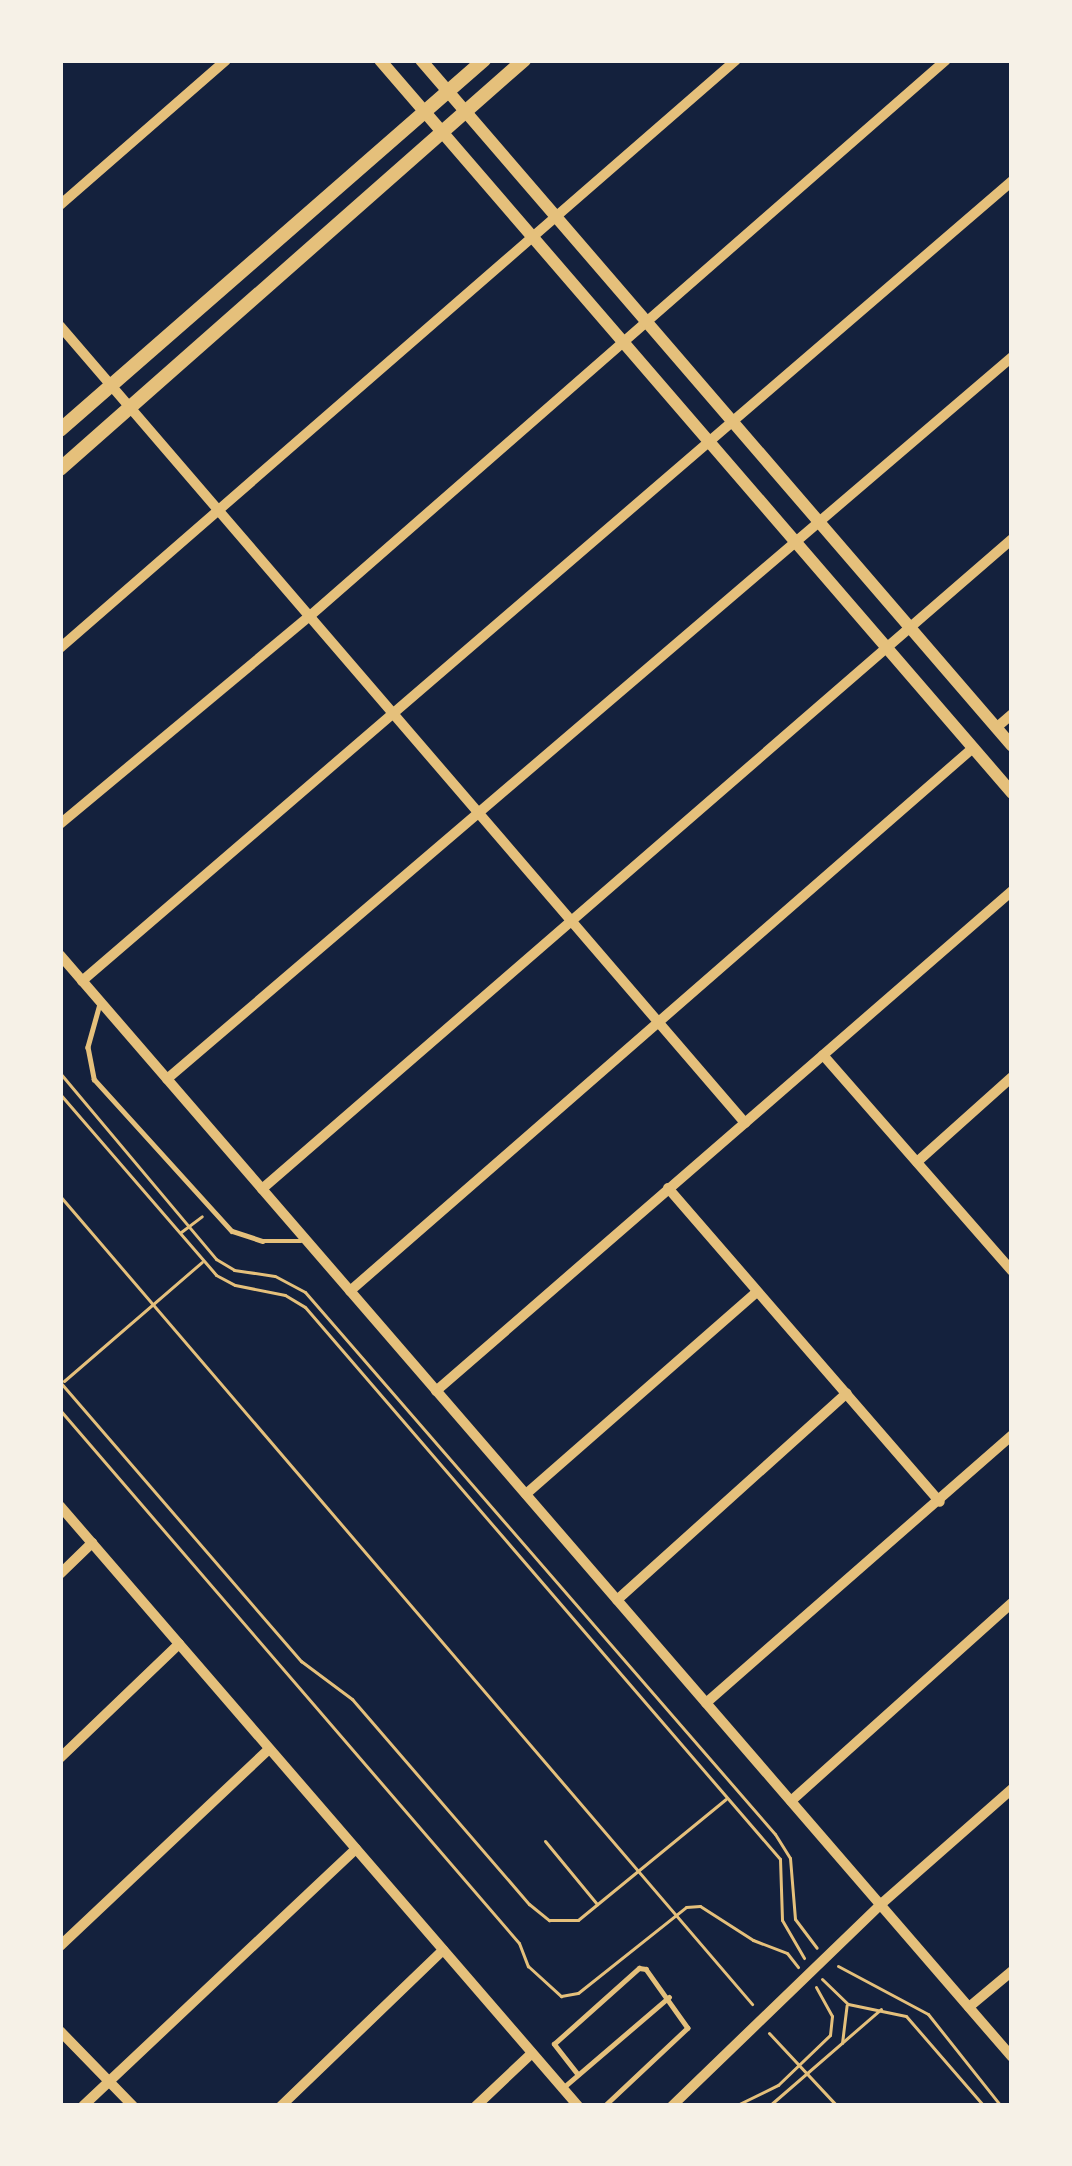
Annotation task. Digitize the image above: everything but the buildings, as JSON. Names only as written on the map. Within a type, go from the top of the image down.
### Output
[{"type":"main road","points":[[60,430],[484,60]]},
{"type":"main road","points":[[60,470],[524,60]]},
{"type":"street","points":[[60,205],[226,60]]},
{"type":"street","points":[[380,60],[1012,793]]},
{"type":"street","points":[[421,60],[1012,746]]},
{"type":"street","points":[[60,648],[736,60]]},
{"type":"street","points":[[60,824],[648,324],[946,60]]},
{"type":"street","points":[[82,981],[1012,181]]},
{"type":"street","points":[[60,326],[218,514],[482,812],[569,924],[745,1123]]},
{"type":"street","points":[[167,1079],[1012,357]]},
{"type":"street","points":[[262,1189],[1012,539]]},
{"type":"street","points":[[996,728],[1012,714]]},
{"type":"street","points":[[350,1291],[973,748]]},
{"type":"street","points":[[436,1390],[1012,891]]},
{"type":"street","points":[[60,955],[1012,2057]]},
{"type":"street","points":[[823,1055],[1012,1271]]},
{"type":"street","points":[[917,1162],[1012,1077]]},
{"type":"street","points":[[668,1189],[940,1502]]},
{"type":"street","points":[[1001,1259],[1012,1250]]},
{"type":"street","points":[[526,1494],[757,1292]]},
{"type":"street","points":[[617,1600],[848,1393]]},
{"type":"street","points":[[706,1702],[1012,1435]]},
{"type":"street","points":[[60,1506],[578,2106]]},
{"type":"street","points":[[60,1574],[92,1544]]},
{"type":"street","points":[[791,1801],[1012,1603]]},
{"type":"street","points":[[60,1758],[179,1644]]},
{"type":"street","points":[[60,1946],[269,1749]]},
{"type":"street","points":[[672,2106],[880,1904],[1012,1789]]},
{"type":"street","points":[[83,2106],[356,1849]]},
{"type":"street","points":[[281,2106],[443,1950]]},
{"type":"street","points":[[969,2007],[1012,1971]]},
{"type":"street","points":[[60,2030],[133,2106]]},
{"type":"street","points":[[476,2106],[532,2053]]},
{"type":"lane","points":[[101,1002],[88,1047],[94,1079],[212,1208],[247,1238],[307,1241]]},
{"type":"lane","points":[[578,2075],[554,2044],[639,1968],[669,1997],[687,2022],[686,2032],[605,2106]]},
{"type":"lane","points":[[562,2088],[669,1997]]},
{"type":"path","points":[[60,1073],[225,1265],[275,1276],[305,1292],[775,1834],[790,1858],[795,1919],[825,1957],[928,2014],[1001,2106]]},
{"type":"path","points":[[60,1094],[224,1280],[285,1294],[305,1307],[780,1859],[782,1920],[832,2016],[830,2035],[801,2067],[735,2106]]},
{"type":"path","points":[[60,1196],[752,2003],[759,2021],[837,2106]]},
{"type":"path","points":[[179,1233],[212,1208]]},
{"type":"path","points":[[203,1261],[60,1384],[301,1660],[352,1699],[529,1904],[560,1923],[578,1920],[728,1798]]},
{"type":"path","points":[[60,1409],[519,1943],[528,1966],[561,1996],[578,1993],[686,1906],[700,1906],[753,1940],[787,1953],[848,2004],[906,2016],[984,2106]]},
{"type":"path","points":[[545,1841],[598,1906]]},
{"type":"path","points":[[841,2046],[848,2004]]},
{"type":"path","points":[[769,2106],[881,2009]]}]
